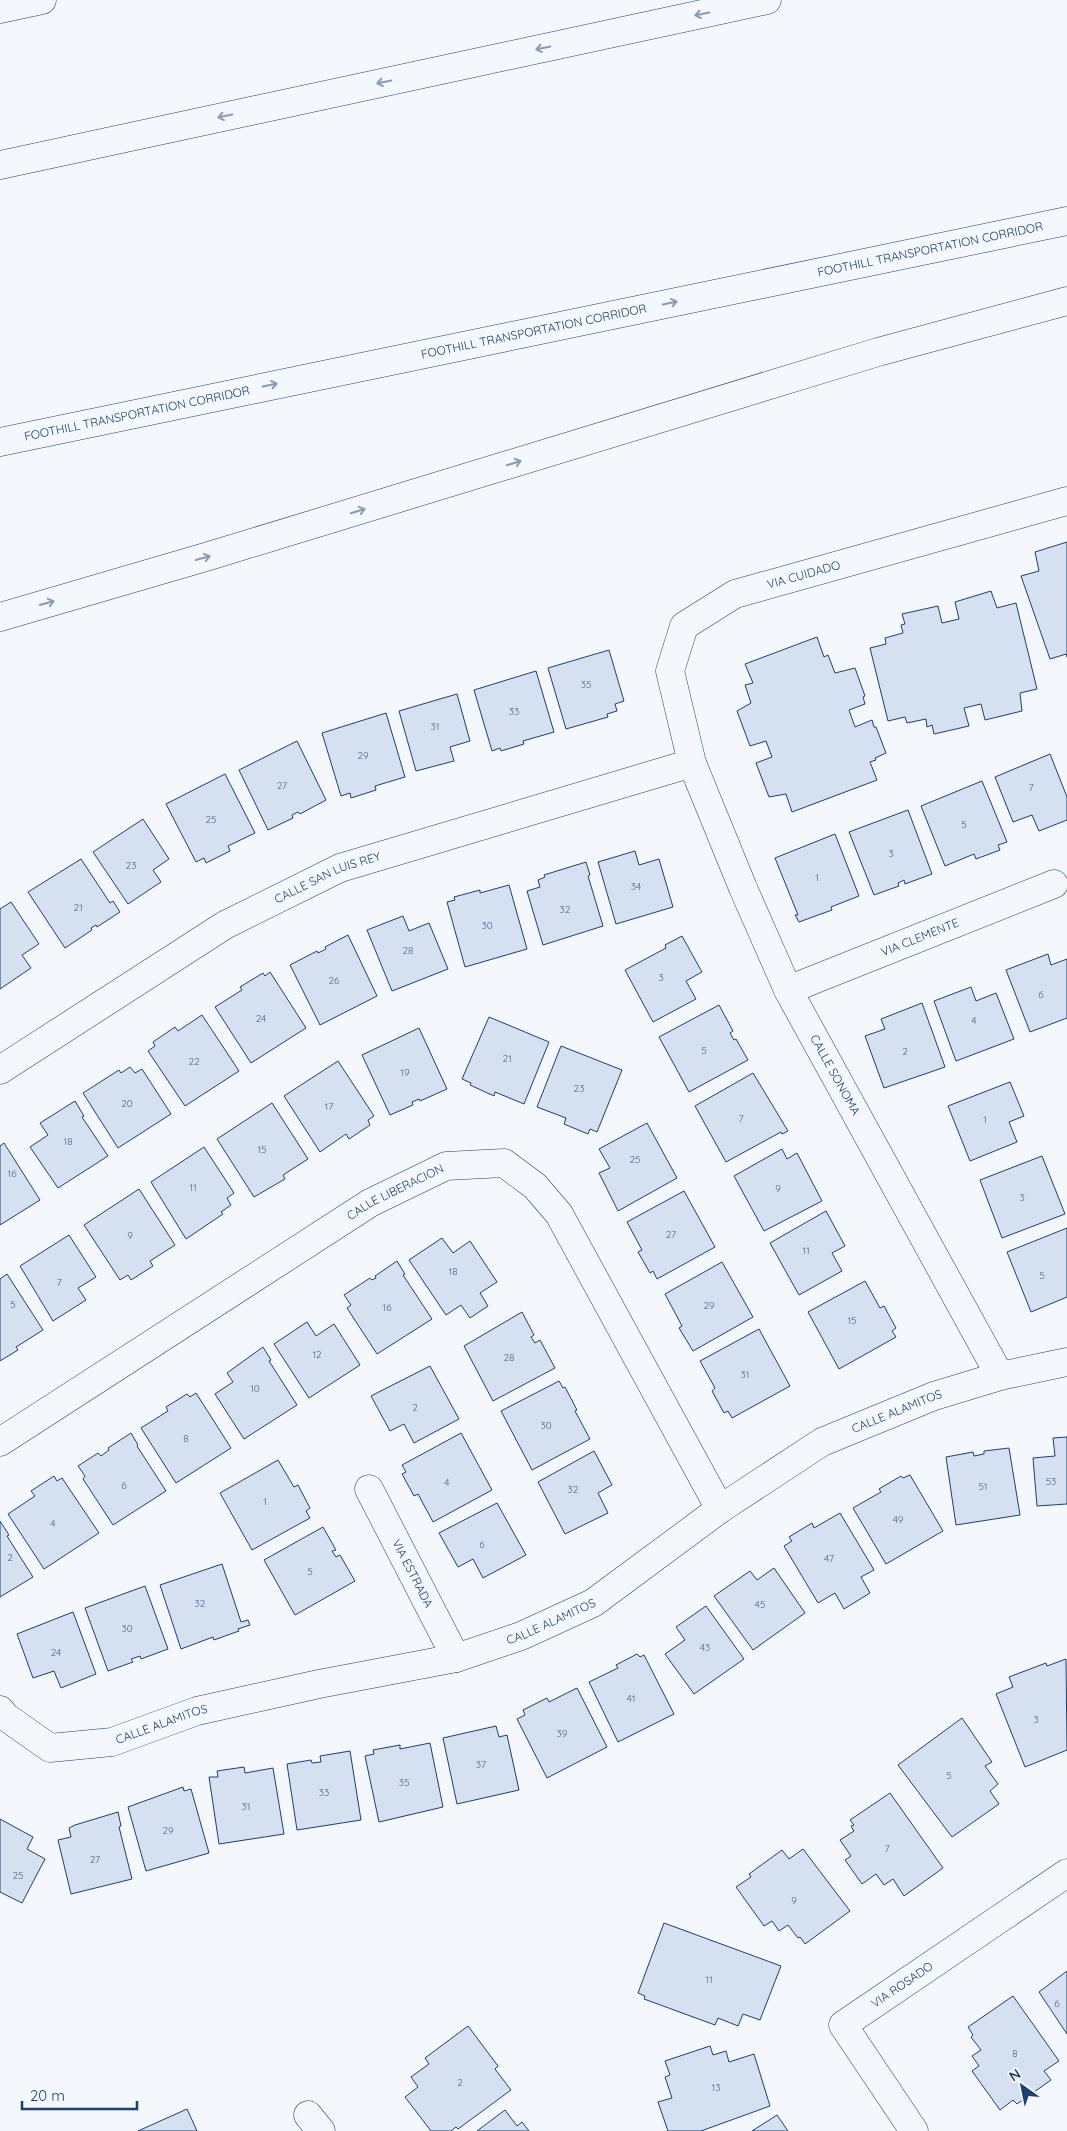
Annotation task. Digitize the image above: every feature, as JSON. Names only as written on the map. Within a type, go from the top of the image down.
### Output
[{"type":"main road","points":[[0,8],[42,0]]},
{"type":"main road","points":[[0,165],[767,0]]},
{"type":"main road","name":"FOOTHILL TRANSPORTATION CORRIDOR","points":[[0,442],[1067,221]]},
{"type":"main road","points":[[0,617],[219,554],[878,352],[1067,301]]},
{"type":"main road","name":"VIA CUIDADO","points":[[692,763],[670,671],[684,626],[735,594],[1067,501]]},
{"type":"main road","name":"CALLE SONOMA","points":[[692,763],[743,888],[788,990],[1000,1376]]},
{"type":"main road","name":"CALLE SAN LUIS REY","points":[[0,1070],[225,925],[340,868],[692,763]]},
{"type":"main road","name":"VIA CLEMENTE","points":[[788,990],[1054,884]]},
{"type":"main road","name":"CALLE LIBERACION","points":[[0,1442],[370,1204],[446,1166],[504,1163],[535,1186],[559,1214],[720,1509]]},
{"type":"main road","name":"CALLE ALAMITOS","points":[[0,1710],[6,1717],[50,1748],[112,1742],[197,1711],[319,1684],[456,1658],[521,1636],[593,1603],[720,1509],[822,1442],[934,1396],[1000,1376],[1067,1362]]},
{"type":"main road","name":"VIA ESTRADA","points":[[368,1489],[456,1658]]},
{"type":"main road","name":"VIA ROSADO","points":[[914,2131],[843,2025],[1067,1873]]},
{"type":"building","points":[[1067,542],[1067,657],[1066,654],[1050,659],[1021,576],[1039,571],[1035,552]]},
{"type":"building","points":[[991,591],[997,608],[1016,603],[1037,689],[1020,693],[1022,711],[985,720],[981,704],[964,708],[969,726],[934,734],[932,725],[927,727],[926,719],[907,723],[905,717],[888,721],[870,648],[886,644],[885,638],[903,633],[901,625],[905,624],[902,614],[938,606],[942,623],[959,619],[955,602]]},
{"type":"building","points":[[817,637],[824,657],[828,655],[835,673],[855,668],[865,696],[863,697],[865,704],[849,710],[855,727],[872,720],[886,753],[870,762],[877,780],[792,812],[786,794],[769,797],[756,763],[772,757],[766,741],[750,746],[737,711],[751,703],[745,685],[753,683],[745,664]]},
{"type":"building","points":[[609,650],[624,701],[615,704],[617,711],[607,714],[608,717],[566,729],[548,668]]},
{"type":"building","points":[[536,671],[554,732],[523,741],[524,744],[501,751],[500,748],[492,751],[474,690]]},
{"type":"building","points":[[457,694],[470,741],[450,747],[454,761],[416,771],[399,711]]},
{"type":"building","points":[[386,713],[405,777],[375,786],[376,790],[351,798],[350,793],[341,796],[322,733]]},
{"type":"building","points":[[297,741],[326,800],[300,814],[298,812],[292,815],[293,818],[268,830],[239,770]]},
{"type":"building","points":[[1050,754],[1067,797],[1067,820],[1039,831],[1032,815],[1013,822],[995,777]]},
{"type":"building","points":[[225,774],[255,833],[228,846],[230,851],[206,863],[204,858],[196,862],[166,804]]},
{"type":"building","points":[[982,781],[1007,842],[998,845],[1000,850],[976,859],[974,854],[945,866],[921,806]]},
{"type":"building","points":[[908,810],[932,874],[905,884],[904,880],[898,883],[899,886],[874,895],[849,832]]},
{"type":"building","points":[[143,819],[169,859],[153,870],[161,882],[128,904],[93,852]]},
{"type":"building","points":[[835,834],[859,896],[831,907],[832,910],[799,922],[795,915],[798,915],[775,858]]},
{"type":"building","points":[[635,851],[639,865],[659,859],[673,907],[616,924],[598,862]]},
{"type":"building","points":[[81,859],[110,903],[113,901],[120,912],[97,927],[96,925],[91,928],[92,930],[65,948],[28,892]]},
{"type":"building","points":[[586,862],[590,875],[588,876],[603,926],[543,945],[527,891],[540,887],[538,880],[545,877],[544,875]]},
{"type":"building","points":[[509,885],[527,949],[465,967],[447,902],[455,900],[454,897],[480,890],[480,893]]},
{"type":"building","points":[[11,902],[39,944],[22,955],[31,968],[0,989],[0,909]]},
{"type":"building","points":[[403,916],[409,931],[429,923],[448,969],[392,991],[367,930]]},
{"type":"building","points":[[348,935],[377,996],[320,1025],[290,965],[317,951],[318,953],[326,949],[325,947]]},
{"type":"building","points":[[682,936],[702,972],[686,981],[696,999],[653,1022],[625,970],[666,948],[665,945]]},
{"type":"building","points":[[1048,954],[1051,965],[1067,959],[1067,1018],[1030,1032],[1006,970]]},
{"type":"building","points":[[270,972],[306,1028],[251,1063],[215,1007],[242,990],[240,987],[263,973],[265,976]]},
{"type":"building","points":[[971,987],[976,1001],[996,993],[1014,1039],[956,1061],[934,1001]]},
{"type":"building","points":[[922,1003],[945,1067],[884,1088],[865,1036],[885,1029],[881,1019]]},
{"type":"building","points":[[719,1005],[733,1031],[730,1033],[734,1040],[736,1039],[748,1060],[689,1092],[659,1037]]},
{"type":"building","points":[[202,1015],[239,1071],[185,1106],[148,1051],[155,1046],[153,1042],[175,1027],[178,1031]]},
{"type":"building","points":[[489,1017],[549,1042],[524,1104],[495,1092],[494,1096],[470,1085],[471,1083],[462,1079]]},
{"type":"building","points":[[419,1028],[447,1089],[420,1101],[419,1099],[412,1102],[413,1105],[390,1115],[362,1055]]},
{"type":"building","points":[[561,1046],[622,1070],[597,1132],[590,1129],[588,1134],[564,1124],[566,1118],[537,1107]]},
{"type":"building","points":[[338,1061],[374,1116],[368,1120],[370,1125],[349,1139],[346,1134],[320,1152],[284,1096]]},
{"type":"building","points":[[130,1067],[135,1073],[142,1069],[171,1114],[118,1148],[83,1093],[119,1070],[121,1073]]},
{"type":"building","points":[[753,1073],[788,1131],[782,1134],[781,1132],[726,1162],[695,1106]]},
{"type":"building","points":[[1010,1082],[1024,1116],[1009,1122],[1017,1142],[970,1161],[948,1106]]},
{"type":"building","points":[[75,1101],[84,1116],[82,1117],[108,1156],[58,1188],[30,1147],[48,1135],[40,1123]]},
{"type":"building","points":[[272,1103],[308,1159],[283,1175],[285,1179],[254,1197],[217,1139]]},
{"type":"building","points":[[647,1123],[677,1178],[618,1211],[599,1173],[610,1168],[599,1149]]},
{"type":"building","points":[[4,1143],[40,1200],[0,1225],[0,1146]]},
{"type":"building","points":[[204,1147],[234,1193],[227,1198],[231,1205],[221,1212],[223,1214],[186,1239],[151,1182]]},
{"type":"building","points":[[782,1149],[787,1159],[797,1153],[822,1201],[764,1231],[734,1176]]},
{"type":"building","points":[[1042,1156],[1065,1214],[1002,1238],[980,1180]]},
{"type":"building","points":[[139,1189],[175,1245],[150,1261],[153,1266],[131,1280],[128,1275],[120,1280],[84,1225]]},
{"type":"building","points":[[684,1191],[715,1247],[657,1279],[653,1271],[650,1273],[638,1252],[642,1250],[627,1222]]},
{"type":"building","points":[[826,1211],[845,1246],[832,1253],[842,1271],[799,1295],[770,1243]]},
{"type":"building","points":[[1067,1228],[1067,1297],[1031,1312],[1007,1252]]},
{"type":"building","points":[[69,1235],[96,1277],[78,1288],[86,1300],[53,1321],[20,1266]]},
{"type":"building","points":[[442,1238],[453,1253],[470,1241],[497,1282],[480,1293],[488,1306],[470,1318],[461,1305],[446,1315],[409,1260]]},
{"type":"building","points":[[397,1261],[405,1274],[403,1275],[432,1319],[377,1354],[347,1308],[351,1305],[344,1295],[370,1278],[372,1280],[376,1278],[375,1276]]},
{"type":"building","points":[[722,1262],[753,1317],[693,1351],[679,1328],[682,1326],[665,1294]]},
{"type":"building","points":[[7,1274],[43,1330],[16,1347],[18,1350],[0,1361],[0,1279]]},
{"type":"building","points":[[865,1281],[880,1308],[884,1306],[896,1328],[892,1331],[896,1337],[839,1369],[808,1312]]},
{"type":"building","points":[[522,1312],[534,1335],[531,1337],[535,1343],[540,1340],[555,1368],[493,1401],[464,1346]]},
{"type":"building","points":[[307,1322],[316,1336],[334,1324],[360,1365],[309,1398],[274,1344]]},
{"type":"building","points":[[759,1329],[790,1386],[732,1418],[728,1411],[724,1413],[712,1391],[715,1388],[700,1361]]},
{"type":"building","points":[[263,1347],[271,1360],[269,1361],[297,1405],[244,1439],[215,1394],[233,1382],[227,1373]]},
{"type":"building","points":[[430,1366],[459,1419],[414,1443],[404,1424],[390,1431],[371,1396]]},
{"type":"building","points":[[559,1381],[563,1388],[565,1387],[590,1439],[532,1470],[501,1411]]},
{"type":"building","points":[[196,1393],[231,1448],[176,1483],[141,1428],[168,1411],[166,1407],[187,1394],[190,1397]]},
{"type":"building","points":[[131,1433],[137,1446],[166,1491],[113,1525],[83,1479],[85,1476],[78,1466],[98,1453],[101,1456],[109,1450],[108,1448]]},
{"type":"building","points":[[461,1433],[492,1490],[433,1522],[418,1494],[414,1496],[402,1474],[406,1472],[402,1465]]},
{"type":"building","points":[[1067,1437],[1067,1504],[1037,1506],[1033,1458],[1055,1456],[1053,1438]]},
{"type":"building","points":[[1009,1448],[1020,1515],[956,1525],[946,1457],[973,1452],[974,1456],[984,1454],[984,1451]]},
{"type":"building","points":[[594,1451],[612,1485],[598,1493],[608,1513],[565,1534],[538,1482]]},
{"type":"building","points":[[278,1460],[294,1487],[298,1485],[310,1508],[306,1511],[310,1518],[252,1550],[220,1493]]},
{"type":"building","points":[[910,1475],[943,1531],[886,1564],[853,1508],[881,1492],[879,1489],[901,1476],[903,1478]]},
{"type":"building","points":[[54,1476],[57,1481],[62,1478],[99,1533],[44,1569],[8,1514],[35,1496],[31,1491]]},
{"type":"building","points":[[497,1503],[526,1555],[483,1578],[473,1559],[458,1567],[439,1533]]},
{"type":"building","points":[[840,1513],[874,1570],[861,1577],[870,1593],[844,1609],[835,1593],[818,1603],[784,1546],[792,1541],[789,1537],[812,1523],[814,1528]]},
{"type":"building","points":[[0,1521],[9,1535],[7,1536],[33,1577],[0,1597]]},
{"type":"building","points":[[323,1527],[336,1550],[332,1551],[336,1557],[340,1555],[355,1581],[295,1615],[264,1560]]},
{"type":"building","points":[[222,1564],[241,1622],[248,1620],[250,1625],[214,1640],[213,1637],[181,1649],[160,1585]]},
{"type":"building","points":[[774,1568],[805,1613],[753,1650],[714,1596],[750,1571],[757,1580]]},
{"type":"building","points":[[145,1586],[168,1649],[141,1659],[140,1656],[131,1659],[133,1662],[108,1671],[85,1608]]},
{"type":"building","points":[[706,1606],[744,1659],[694,1694],[665,1654],[685,1640],[676,1627]]},
{"type":"building","points":[[73,1612],[96,1674],[61,1688],[54,1671],[33,1678],[17,1634]]},
{"type":"building","points":[[637,1654],[640,1657],[644,1655],[674,1714],[618,1742],[589,1682],[618,1668],[616,1665]]},
{"type":"building","points":[[1066,1659],[1067,1750],[1025,1767],[996,1694],[1013,1687],[1009,1677],[1046,1663],[1047,1666]]},
{"type":"building","points":[[577,1688],[607,1747],[547,1778],[517,1719],[525,1715],[523,1710],[547,1698],[549,1702]]},
{"type":"building","points":[[962,1718],[992,1762],[985,1766],[998,1784],[990,1791],[999,1804],[952,1837],[898,1765]]},
{"type":"building","points":[[496,1726],[499,1737],[507,1735],[519,1790],[457,1804],[443,1738]]},
{"type":"building","points":[[430,1743],[443,1807],[379,1822],[365,1756],[374,1754],[373,1750],[400,1745],[400,1749]]},
{"type":"building","points":[[350,1751],[361,1820],[297,1830],[287,1764],[311,1760],[312,1763],[321,1762],[320,1756]]},
{"type":"building","points":[[244,1767],[245,1773],[273,1768],[284,1834],[219,1844],[209,1777],[218,1777],[217,1771]]},
{"type":"building","points":[[183,1787],[184,1791],[191,1789],[209,1853],[146,1871],[128,1807]]},
{"type":"building","points":[[890,1793],[943,1868],[904,1896],[893,1879],[884,1885],[876,1874],[862,1884],[845,1860],[851,1856],[840,1840],[854,1831],[851,1826],[854,1825],[850,1820]]},
{"type":"building","points":[[118,1812],[121,1826],[119,1827],[132,1879],[71,1894],[58,1840],[71,1837],[69,1828],[75,1825]]},
{"type":"building","points":[[0,1819],[33,1837],[27,1849],[45,1859],[22,1903],[0,1892]]},
{"type":"building","points":[[803,1849],[850,1911],[805,1944],[788,1925],[779,1931],[772,1921],[764,1926],[736,1887],[751,1877],[749,1874],[782,1850],[789,1859]]},
{"type":"building","points":[[664,1923],[781,1966],[760,2020],[743,2014],[738,2026],[718,2018],[715,2025],[644,1999],[645,1996],[638,1993]]},
{"type":"building","points":[[1067,1971],[1067,2034],[1039,1992]]},
{"type":"building","points":[[1013,1996],[1059,2061],[1044,2071],[1051,2080],[1017,2104],[1013,2100],[1000,2110],[972,2071],[979,2066],[972,2056],[981,2050],[971,2037],[973,2035],[968,2027]]},
{"type":"building","points":[[468,2026],[498,2066],[495,2069],[511,2090],[458,2129],[456,2127],[451,2131],[431,2131],[405,2097],[418,2087],[411,2077],[429,2064],[425,2058]]},
{"type":"building","points":[[710,2046],[713,2055],[726,2051],[729,2062],[754,2054],[770,2106],[701,2131],[668,2131],[658,2102],[672,2098],[665,2077],[670,2075],[665,2061]]},
{"type":"building","points":[[187,2109],[197,2131],[138,2131]]},
{"type":"building","points":[[505,2110],[517,2126],[522,2122],[529,2131],[477,2131]]},
{"type":"building","points":[[777,2115],[788,2131],[752,2131]]}]
